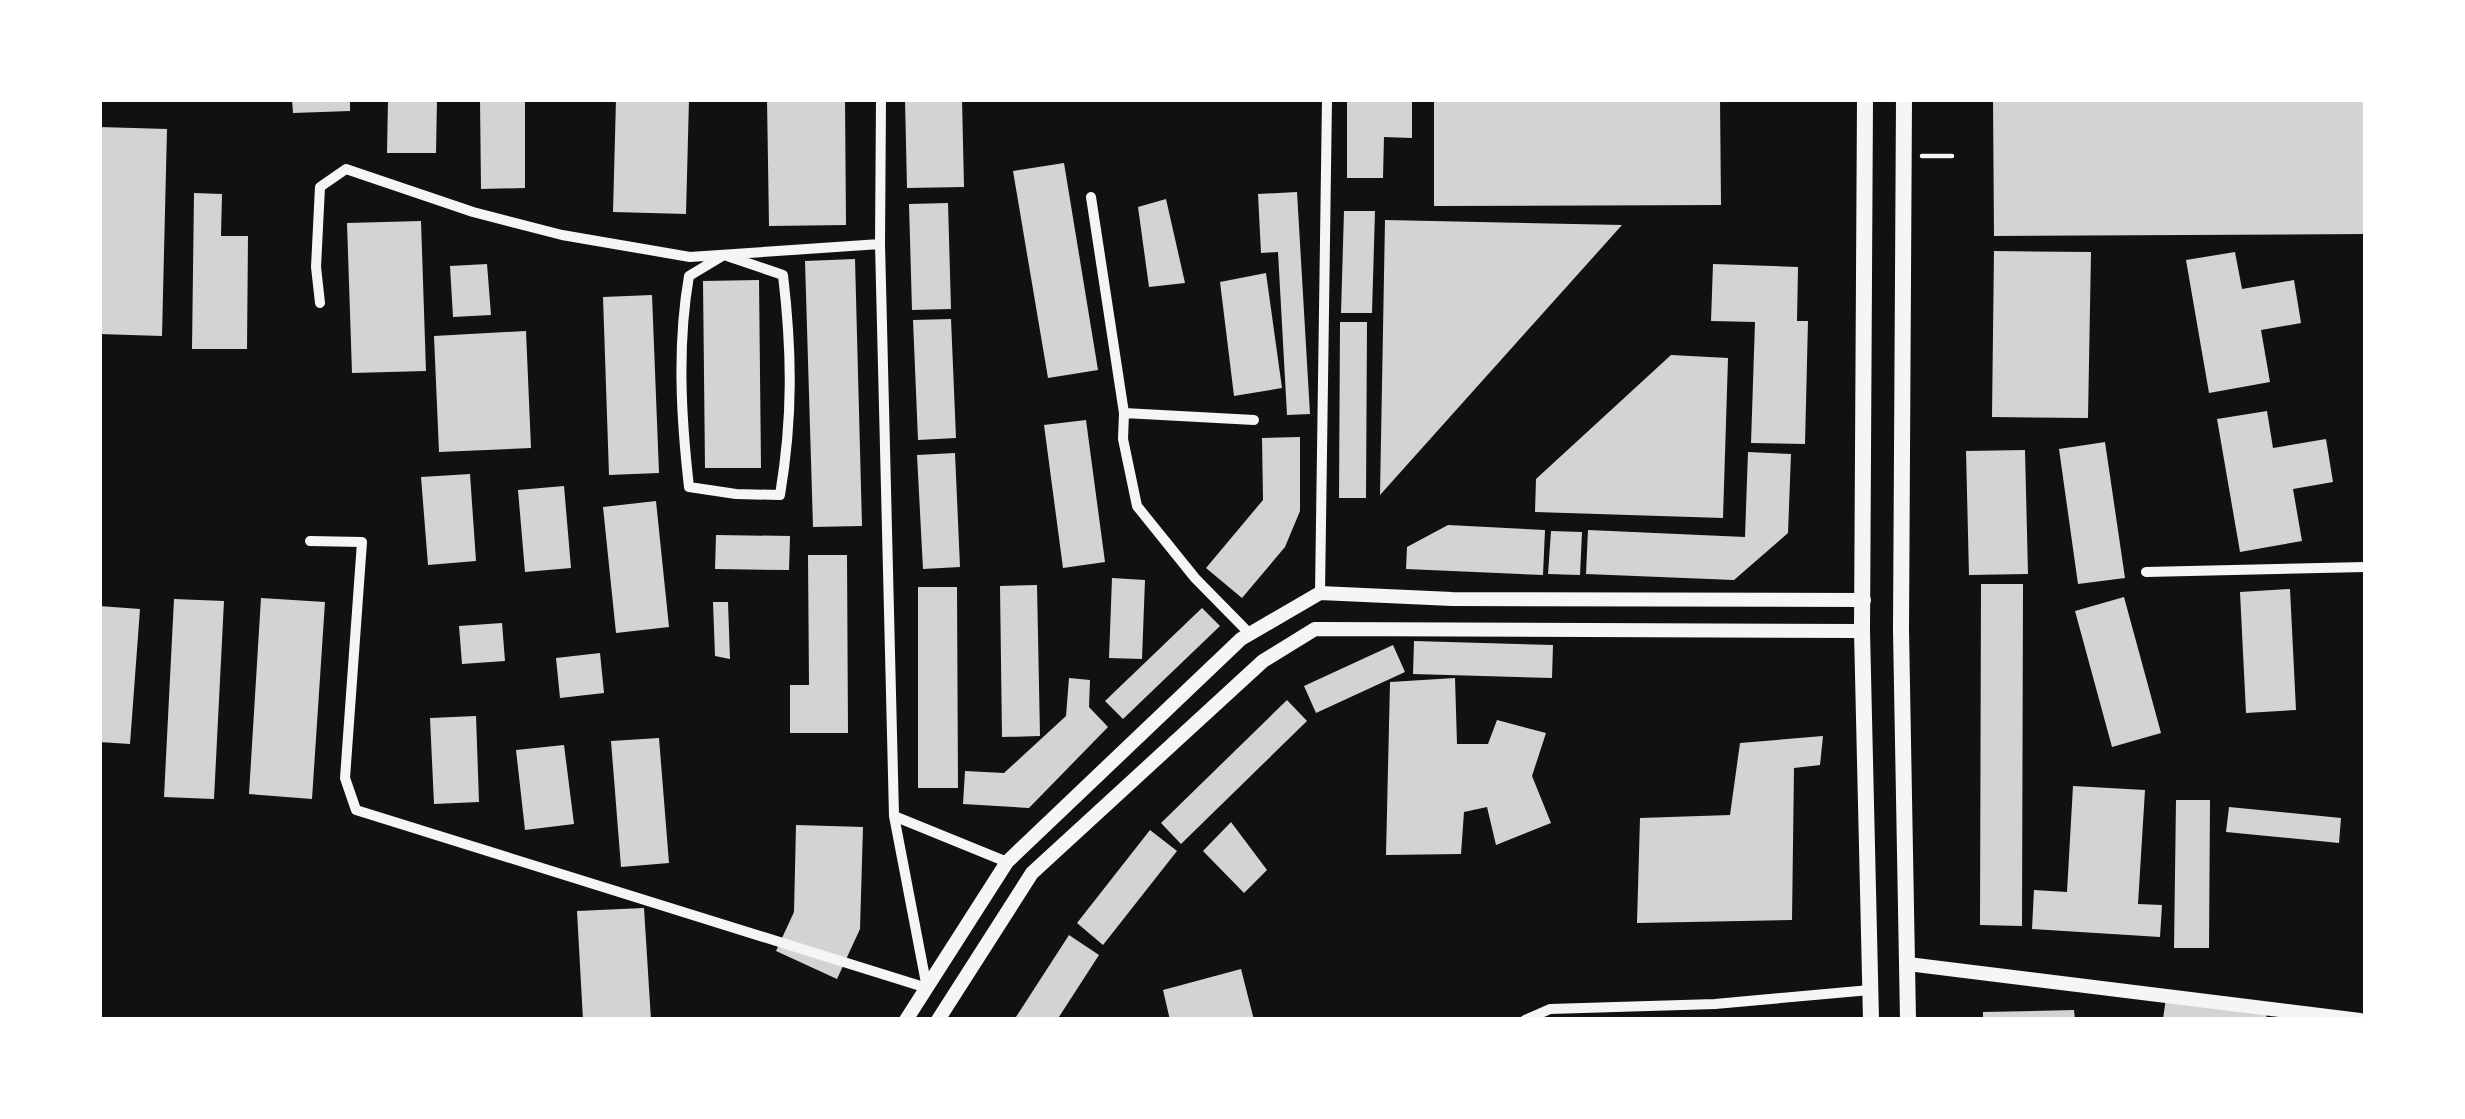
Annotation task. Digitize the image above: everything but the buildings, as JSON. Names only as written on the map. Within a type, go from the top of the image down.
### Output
[{"type":"main road","points":[[1865,99],[1862,631],[1870,1020]]},
{"type":"main road","points":[[1904,99],[1901,630],[1908,1020]]},
{"type":"street","points":[[881,99],[880,244],[894,816],[927,988]]},
{"type":"street","points":[[1320,593],[1327,99]]},
{"type":"street","points":[[320,303],[316,267],[320,187],[346,169],[473,212],[562,235],[689,257],[880,244]]},
{"type":"street","points":[[1091,197],[1124,413],[1123,439],[1138,506],[1195,578],[1250,634]]},
{"type":"street","points":[[724,255],[784,275],[791,428],[780,495],[689,487],[682,430],[682,313],[689,276],[724,255]]},
{"type":"street","points":[[1124,413],[1254,420]]},
{"type":"street","points":[[310,541],[362,542],[345,778],[356,810],[927,988]]},
{"type":"street","points":[[2146,572],[2366,567]]},
{"type":"street","points":[[906,1020],[1007,862],[1250,634],[1320,593],[1452,599],[1864,600]]},
{"type":"street","points":[[938,1020],[1032,873],[1263,661],[1315,629],[1862,631]]},
{"type":"street","points":[[894,816],[1007,862]]},
{"type":"street","points":[[1908,964],[2360,1020]]},
{"type":"street","points":[[1526,1020],[1550,1009],[1715,1004],[1870,990]]}]
